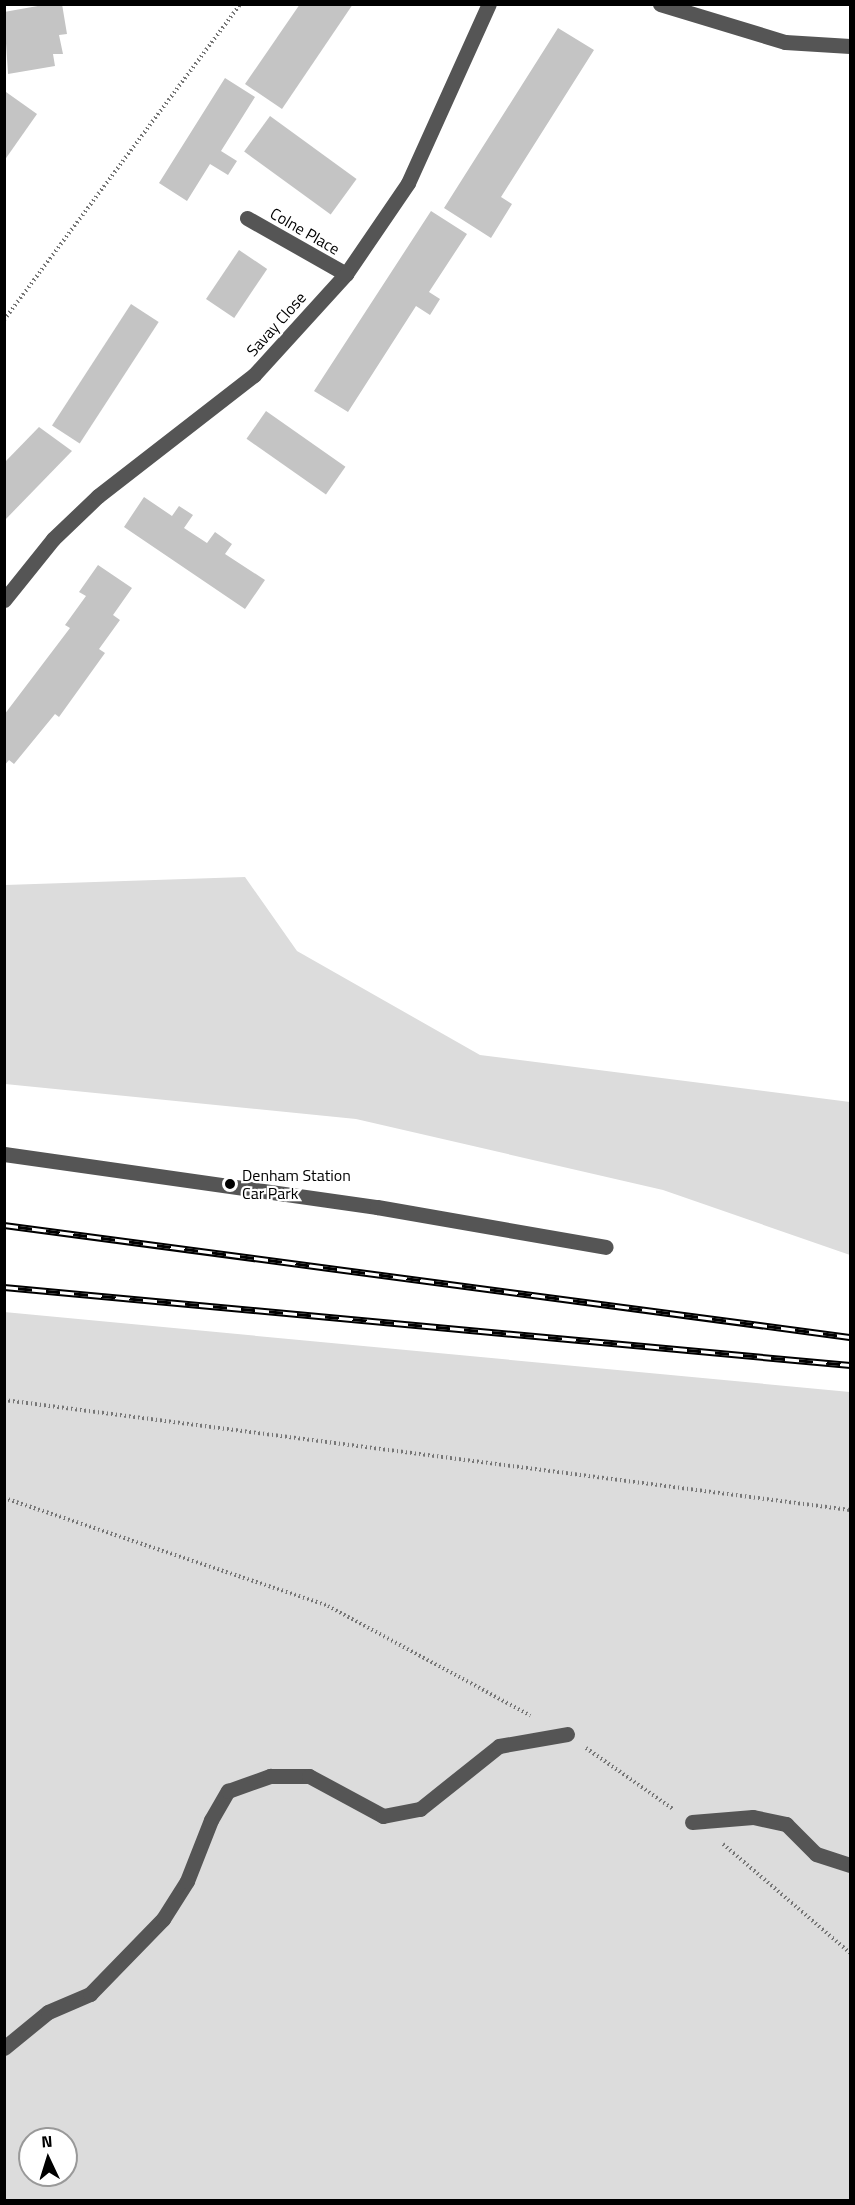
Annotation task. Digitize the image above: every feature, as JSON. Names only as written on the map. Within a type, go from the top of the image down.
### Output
[{"type":"street","name":"Savay Close","points":[[4,600],[53,539],[98,496],[254,375],[346,274],[408,183],[489,4]]},
{"type":"street","points":[[660,4],[785,42],[850,46]]},
{"type":"street","name":"Colne Place","points":[[247,218],[346,274]]},
{"type":"street","points":[[4,1154],[377,1207],[606,1247]]},
{"type":"street","points":[[4,2048],[48,2012],[90,1994],[163,1919],[187,1881],[211,1820],[228,1791],[270,1776],[309,1776],[383,1816],[420,1809],[499,1746],[567,1734]]},
{"type":"street","points":[[692,1822],[753,1817],[786,1824],[816,1854],[850,1865]]},
{"type":"path","points":[[4,320],[240,4]]},
{"type":"path","points":[[4,1400],[850,1510]]},
{"type":"path","points":[[4,1498],[328,1606],[567,1734],[692,1822],[850,1953]]},
{"type":"shaded area","points":[[245,877],[297,951],[480,1055],[850,1102],[850,1255],[663,1190],[356,1119],[5,1084],[5,885]]},
{"type":"shaded area","points":[[4,1312],[850,1392],[850,2200],[5,2200]]},
{"type":"building","points":[[62,4],[67,34],[59,35],[63,54],[53,54],[55,66],[8,74],[4,12]]},
{"type":"building","points":[[300,4],[353,4],[282,109],[245,84]]},
{"type":"building","points":[[558,28],[594,50],[501,197],[512,204],[491,238],[444,208]]},
{"type":"building","points":[[225,78],[255,97],[221,151],[237,161],[228,175],[210,164],[187,201],[159,183]]},
{"type":"building","points":[[6,92],[37,114],[4,161],[4,94]]},
{"type":"building","points":[[270,116],[357,179],[331,214],[244,152]]},
{"type":"building","points":[[431,211],[467,234],[429,292],[440,299],[430,315],[416,306],[348,412],[314,391]]},
{"type":"building","points":[[239,250],[267,269],[234,318],[206,299]]},
{"type":"building","points":[[131,304],[159,322],[80,444],[52,426]]},
{"type":"building","points":[[266,411],[345,467],[326,494],[246,439]]},
{"type":"building","points":[[39,427],[72,451],[4,521],[4,463]]},
{"type":"building","points":[[144,497],[172,516],[179,506],[193,515],[184,528],[207,543],[215,532],[232,544],[225,554],[265,580],[245,609],[124,527]]},
{"type":"building","points":[[98,565],[132,588],[113,615],[120,620],[99,649],[105,653],[59,717],[55,714],[14,764],[9,760],[4,766],[4,715],[70,628],[65,625],[86,596],[79,592]]},
{"type":"railway","points":[[4,1225],[850,1337]]},
{"type":"railway","points":[[4,1287],[850,1365]]},
{"type":"place","name":"Denham Station Car Park","points":[[230,1184]]}]
